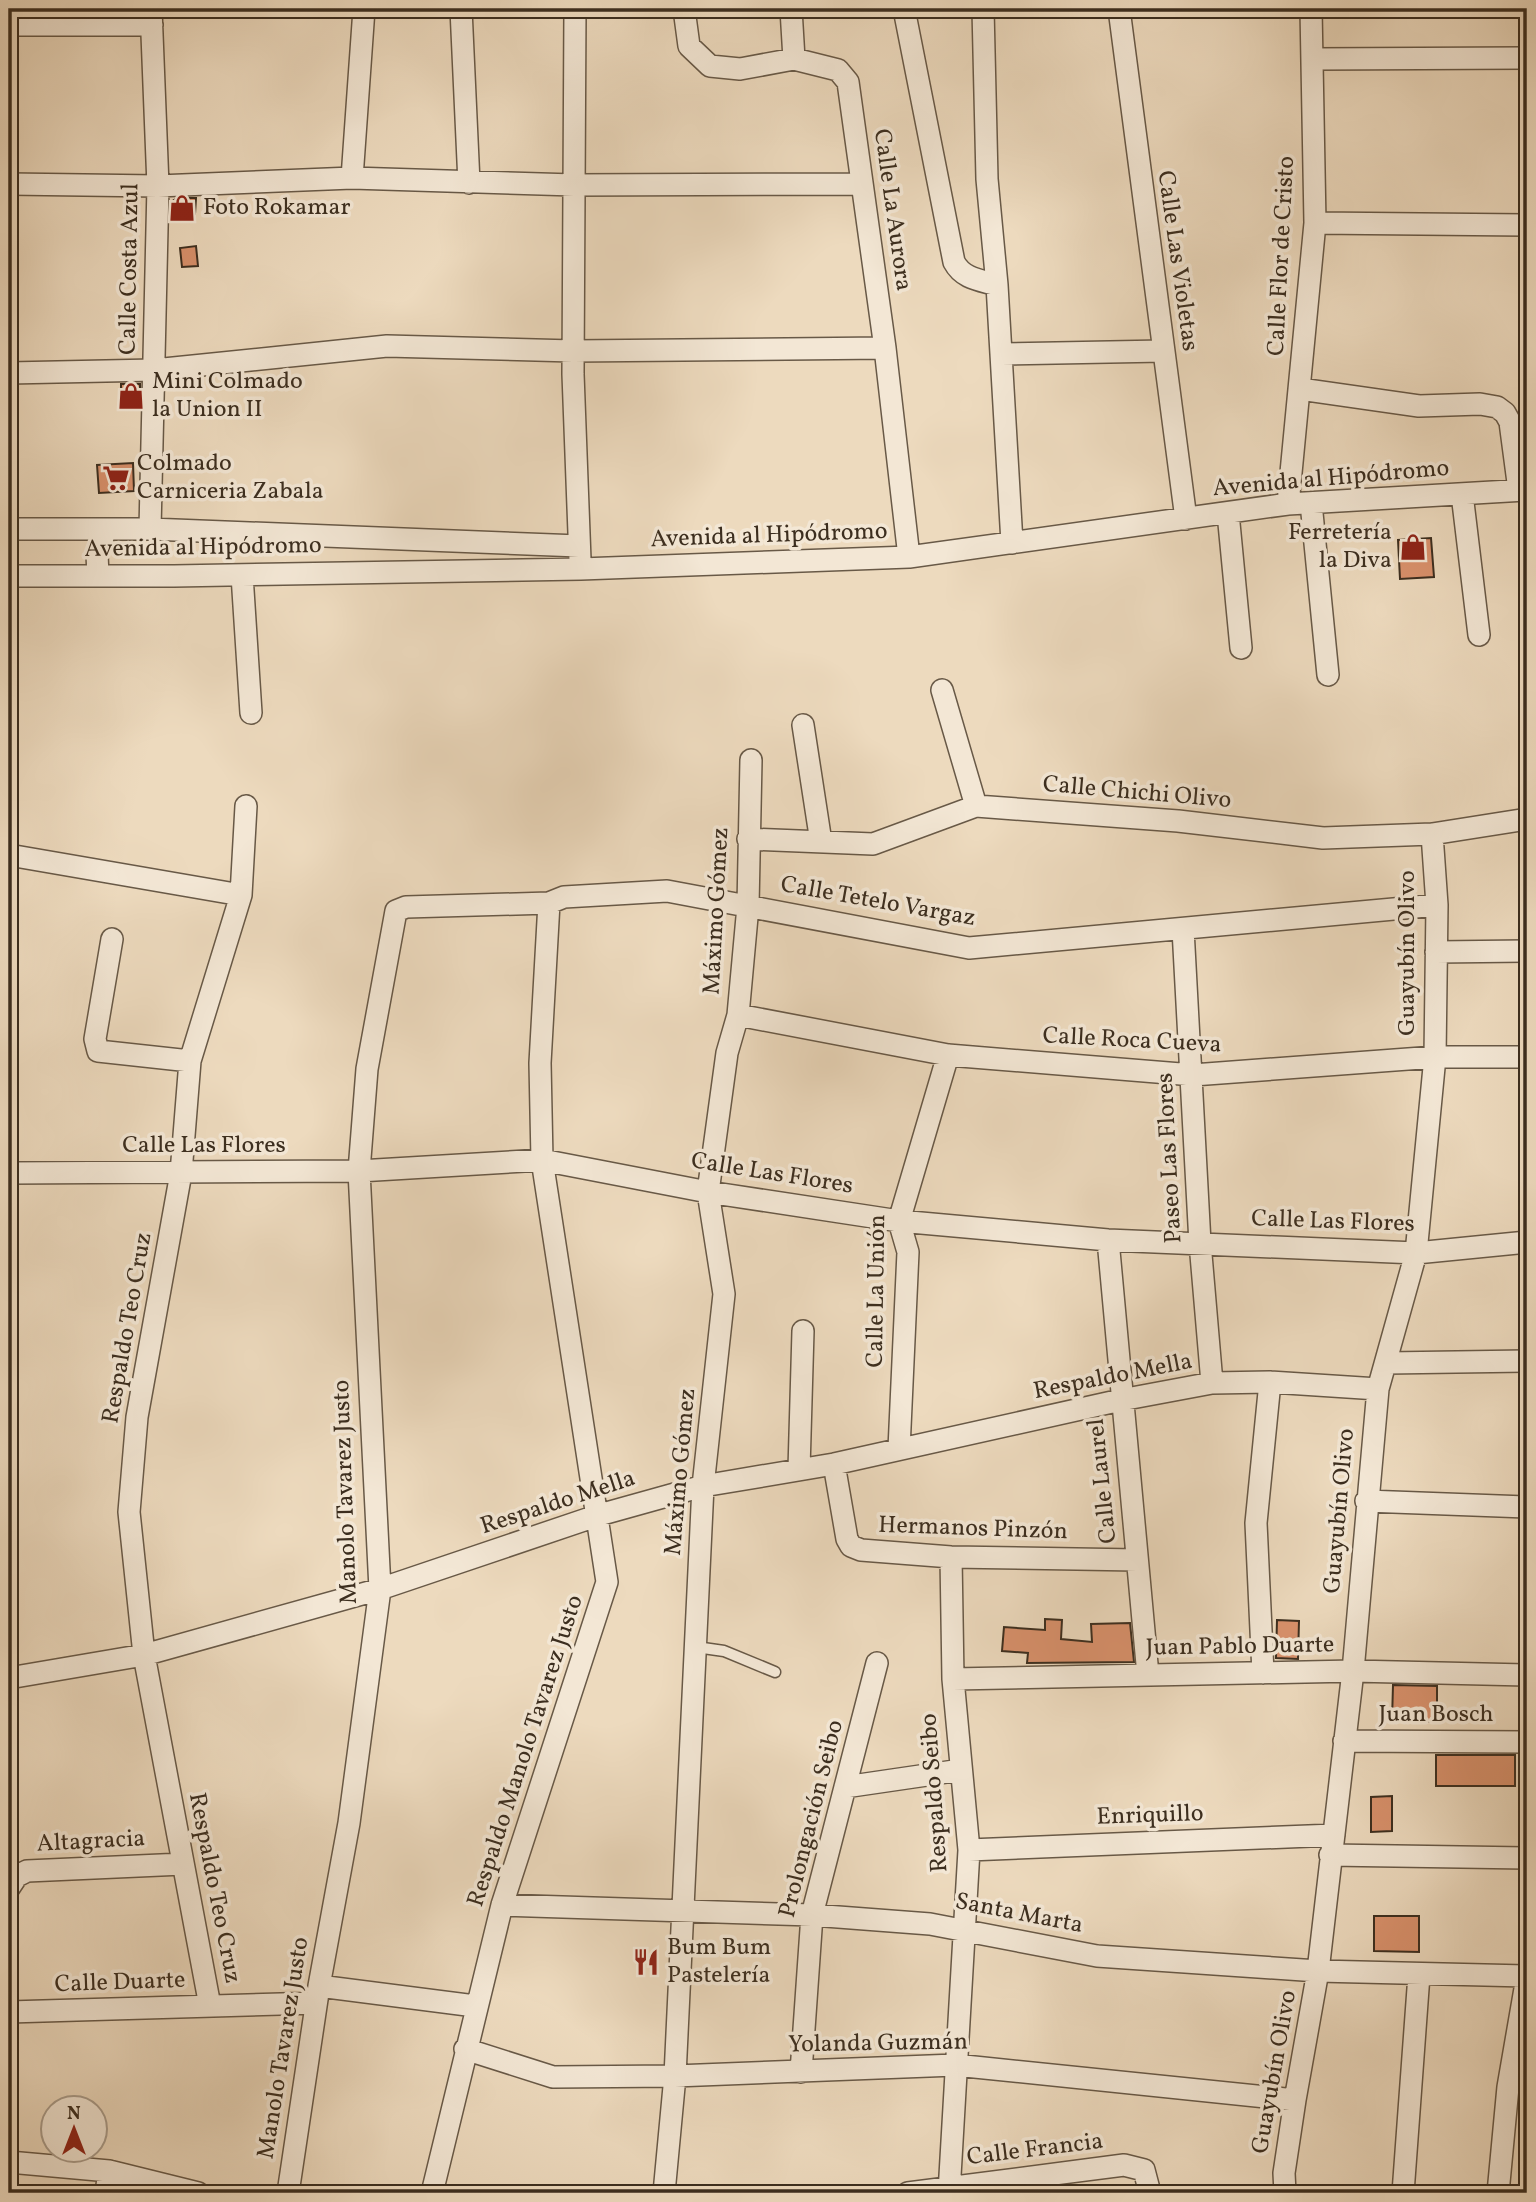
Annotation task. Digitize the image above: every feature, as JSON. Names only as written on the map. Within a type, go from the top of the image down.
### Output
[{"type":"street","points":[[352,178],[364,9]]},
{"type":"street","points":[[461,9],[469,183]]},
{"type":"street","points":[[575,9],[573,351],[581,569]]},
{"type":"street","name":"Calle La Aurora","points":[[684,9],[689,46],[710,66],[740,69],[794,59],[838,70],[844,75],[886,348],[909,556]]},
{"type":"street","points":[[791,9],[794,59]]},
{"type":"street","points":[[904,9],[954,262],[959,271],[967,277],[997,285]]},
{"type":"street","points":[[983,9],[987,179],[997,285],[1012,543]]},
{"type":"street","name":"Calle Las Violetas","points":[[1119,9],[1186,519]]},
{"type":"street","name":"Calle Flor de Cristo","points":[[1288,505],[1315,223],[1311,9]]},
{"type":"street","points":[[9,25],[151,17]]},
{"type":"street","name":"Calle Costa Azul","points":[[150,529],[158,186],[151,17]]},
{"type":"street","points":[[1314,59],[1527,58]]},
{"type":"street","points":[[9,184],[158,186],[352,178],[574,185],[862,184]]},
{"type":"street","points":[[1315,223],[1527,225]]},
{"type":"street","points":[[9,373],[154,370],[387,345],[573,351],[886,348]]},
{"type":"street","points":[[1001,354],[1163,351]]},
{"type":"street","points":[[1300,389],[1419,406],[1480,404],[1497,407],[1505,412],[1510,422],[1523,490]]},
{"type":"street","name":"Avenida al Hipódromo","points":[[9,576],[581,569],[909,556],[1288,505],[1523,490]]},
{"type":"street","points":[[1462,494],[1479,635]]},
{"type":"street","points":[[1311,503],[1328,675]]},
{"type":"street","points":[[1228,513],[1241,648]]},
{"type":"street","points":[[9,529],[150,529],[579,546]]},
{"type":"street","points":[[98,576],[97,554],[106,529]]},
{"type":"street","points":[[242,575],[251,713]]},
{"type":"street","points":[[942,690],[976,806]]},
{"type":"street","points":[[803,724],[821,842]]},
{"type":"street","name":"Máximo Gómez","points":[[664,2193],[675,2076],[703,1486],[724,1294],[708,1192],[727,1053],[738,1015],[748,906],[751,760]]},
{"type":"street","name":"Respaldo Teo Cruz","points":[[210,2007],[144,1655],[129,1512],[137,1417],[181,1173],[190,1061],[241,895],[246,806]]},
{"type":"street","name":"Calle Chichi Olivo","points":[[748,839],[873,844],[976,806],[1178,821],[1323,838],[1432,834],[1527,819]]},
{"type":"street","name":"Guayubín Olivo","points":[[1284,2193],[1284,2173],[1295,2100],[1318,1970],[1345,1741],[1378,1389],[1416,1253],[1435,1057],[1437,905],[1432,834]]},
{"type":"street","points":[[9,855],[241,895]]},
{"type":"street","name":"Calle Tetelo Vargaz","points":[[396,911],[406,906],[549,903],[564,897],[667,891],[970,948],[1437,905]]},
{"type":"street","name":"Respaldo Manolo Tavarez Justo","points":[[432,2193],[475,2006],[502,1905],[605,1595],[607,1582],[542,1160],[540,1063],[549,903]]},
{"type":"street","name":"Manolo Tavarez Justo","points":[[288,2193],[318,1995],[349,1823],[380,1589],[359,1171],[368,1069],[396,911]]},
{"type":"street","name":"Paseo Las Flores","points":[[1183,929],[1200,1242],[1212,1383]]},
{"type":"street","points":[[112,939],[95,1039],[98,1051],[190,1061]]},
{"type":"street","points":[[1436,952],[1527,951]]},
{"type":"street","name":"Calle Roca Cueva","points":[[738,1015],[948,1055],[1192,1075],[1435,1057],[1527,1057]]},
{"type":"street","name":"Calle La Unión","points":[[899,1449],[908,1252],[899,1221],[948,1055]]},
{"type":"street","name":"Calle Las Flores","points":[[9,1173],[359,1171],[542,1160],[708,1192],[899,1221],[1108,1240],[1416,1253],[1527,1242]]},
{"type":"street","name":"Calle Laurel","points":[[1108,1240],[1148,1675]]},
{"type":"street","points":[[799,1469],[803,1331]]},
{"type":"street","points":[[1387,1363],[1527,1361]]},
{"type":"street","points":[[1263,1673],[1256,1523],[1270,1382]]},
{"type":"street","name":"Respaldo Mella","points":[[9,1678],[144,1655],[380,1589],[598,1515],[703,1486],[834,1464],[1121,1400],[1212,1383],[1270,1382],[1378,1389]]},
{"type":"street","name":"Hermanos Pinzón","points":[[834,1464],[847,1539],[851,1546],[861,1550],[951,1558],[1137,1560]]},
{"type":"street","points":[[1366,1502],[1527,1507]]},
{"type":"street","name":"Respaldo Seibo","points":[[949,2190],[969,1850],[953,1679],[951,1558]]},
{"type":"street","name":"Prolongación Seibo","points":[[800,2072],[812,1915],[877,1663]]},
{"type":"street","name":"Juan Pablo Duarte","points":[[953,1679],[1353,1671],[1527,1675]]},
{"type":"street","name":"Juan Bosch","points":[[1345,1741],[1527,1742]]},
{"type":"street","points":[[845,1787],[961,1770]]},
{"type":"street","name":"Enriquillo","points":[[969,1850],[1332,1845],[1527,1858]]},
{"type":"street","name":"Altagracia","points":[[9,1888],[17,1876],[27,1871],[183,1864]]},
{"type":"street","name":"Santa Marta","points":[[502,1905],[812,1915],[930,1924],[1097,1956],[1419,1975],[1527,1977]]},
{"type":"street","points":[[1404,2193],[1419,1975]]},
{"type":"street","points":[[1498,2193],[1508,2087],[1527,1977]]},
{"type":"street","name":"Calle Duarte","points":[[9,2012],[210,2007],[318,1995],[475,2006]]},
{"type":"street","name":"Yolanda Guzmán","points":[[465,2049],[553,2077],[675,2076],[955,2065],[1295,2100]]},
{"type":"street","points":[[9,2162],[109,2171],[198,2193]]},
{"type":"street","name":"Calle Francia","points":[[908,2193],[949,2190],[1124,2165],[1144,2170],[1150,2193]]},
{"type":"street","points":[[106,2193],[109,2171]]},
{"type":"lane","points":[[696,1647],[724,1651],[775,1672]]},
{"type":"building","name":"Foto Rokamar","points":[[177,198],[196,198],[195,214],[170,215],[171,202]]},
{"type":"building","points":[[196,246],[198,266],[182,267],[180,248]]},
{"type":"building","name":"Mini Colmado la Union II","points":[[121,384],[140,384],[140,407],[121,407]]},
{"type":"building","name":"Colmado Carniceria Zabala","points":[[133,463],[134,491],[99,493],[97,465]]},
{"type":"building","points":[[1431,538],[1434,577],[1400,579],[1398,540]]},
{"type":"building","points":[[1045,1619],[1062,1620],[1061,1639],[1092,1642],[1091,1624],[1130,1623],[1134,1662],[1027,1663],[1028,1653],[1002,1651],[1004,1627],[1045,1630]]},
{"type":"building","points":[[1277,1620],[1299,1621],[1298,1659],[1276,1658]]},
{"type":"building","points":[[1393,1685],[1437,1686],[1437,1722],[1392,1721]]},
{"type":"building","points":[[1436,1755],[1515,1755],[1515,1786],[1436,1786]]},
{"type":"building","points":[[1392,1796],[1392,1831],[1371,1832],[1371,1797]]},
{"type":"building","points":[[1374,1916],[1419,1916],[1419,1952],[1374,1951]]},
{"type":"place","name":"Foto Rokamar","points":[[182,208]]},
{"type":"place","name":"Mini Colmado la Union II","points":[[131,396]]},
{"type":"place","name":"Colmado Carniceria Zabala","points":[[116,478]]},
{"type":"place","name":"Ferretería la Diva","points":[[1413,547]]},
{"type":"place","name":"Bum Bum Pastelería","points":[[646,1962]]}]
